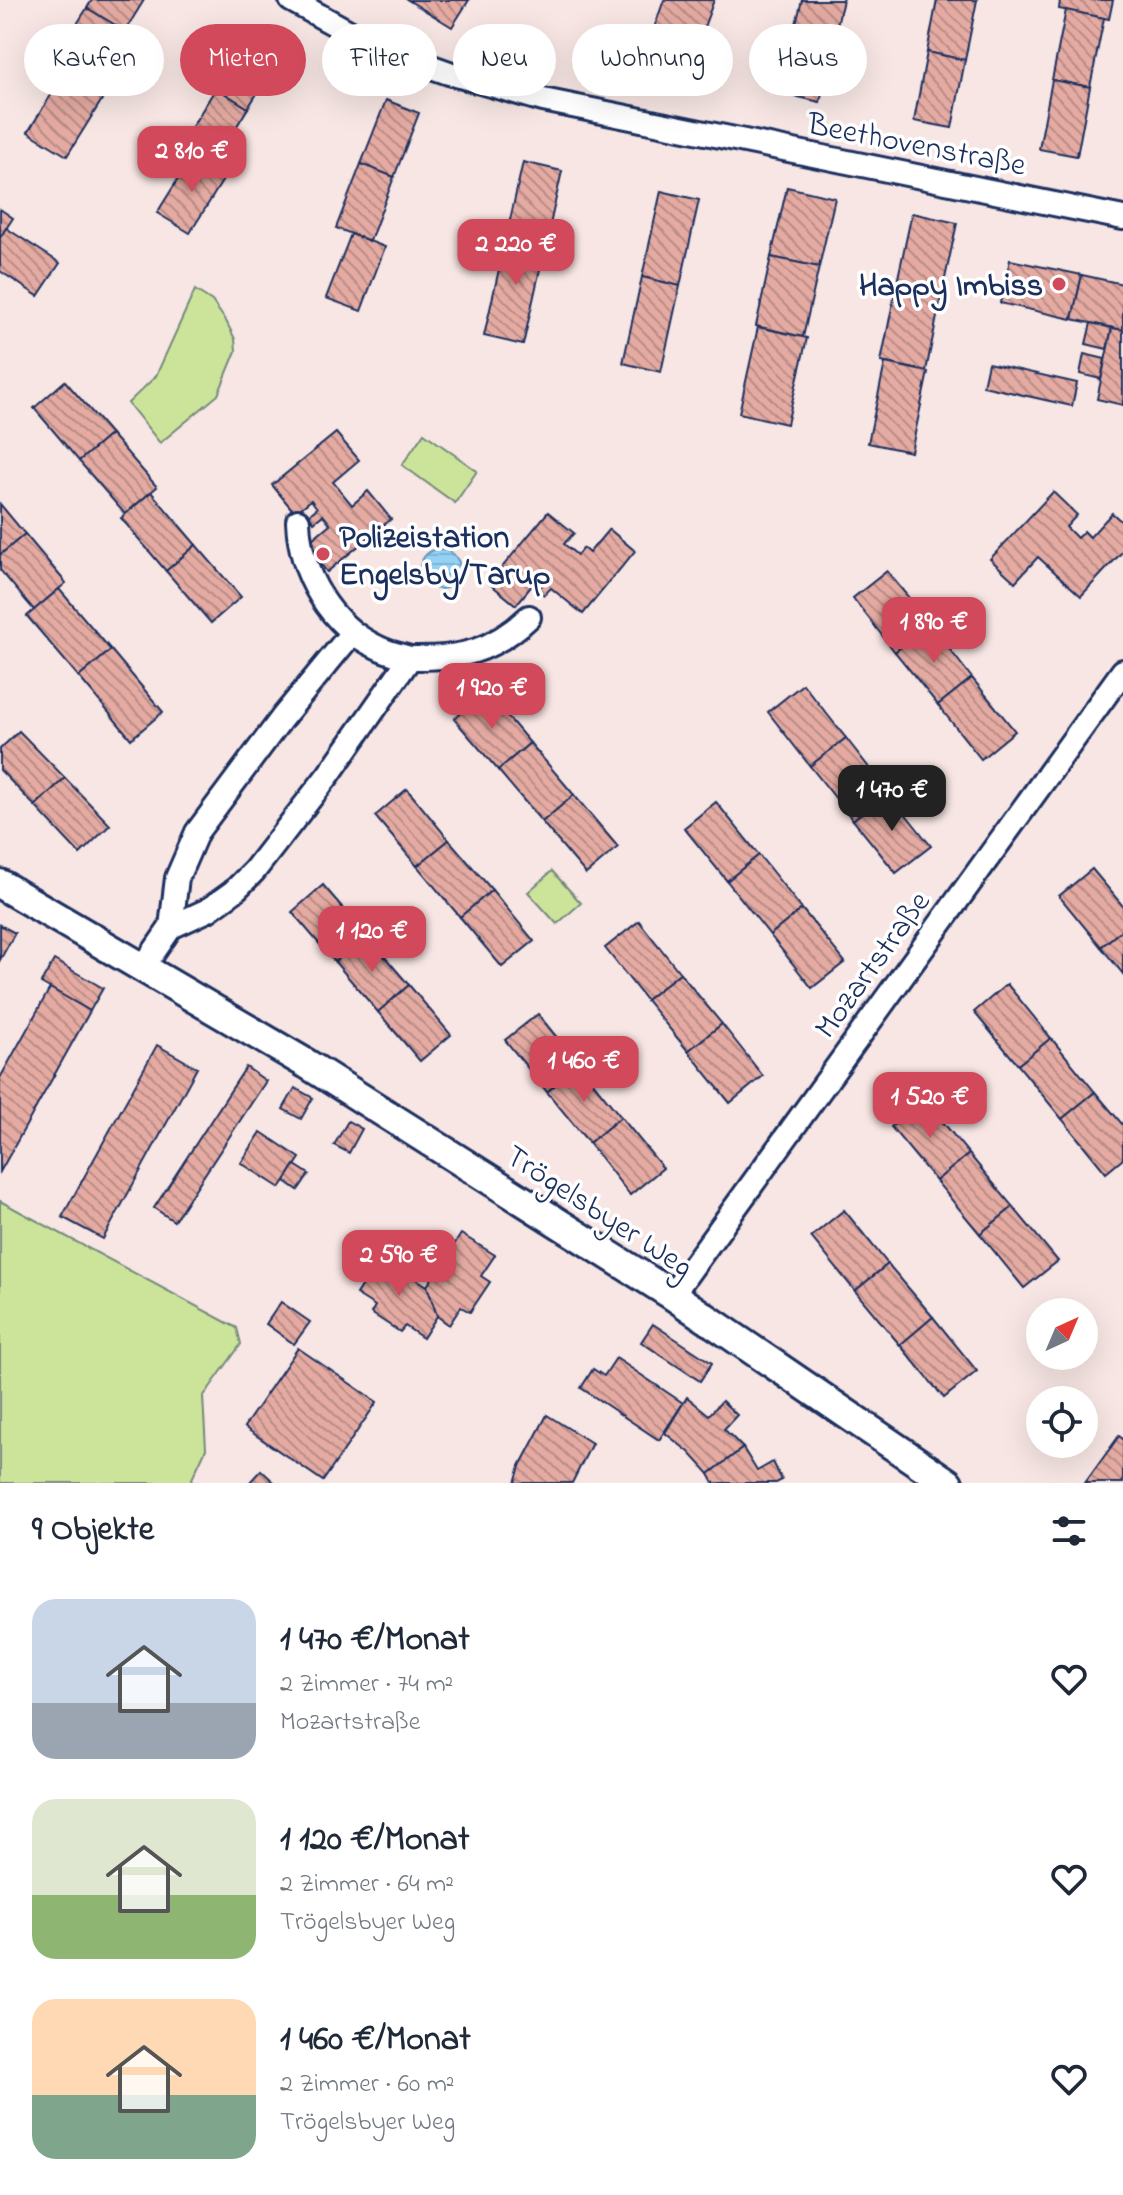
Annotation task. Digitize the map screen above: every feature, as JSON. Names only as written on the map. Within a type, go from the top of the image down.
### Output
[{"type":"street","name":"Beethovenstraße","points":[[291,0],[378,48],[449,73],[543,100],[1123,218]]},
{"type":"street","points":[[298,521],[303,558],[323,602],[352,633],[380,649],[410,658],[441,658],[469,653],[505,638],[529,617]]},
{"type":"street","points":[[142,969],[171,927],[177,878],[197,832],[282,718],[352,633]]},
{"type":"street","points":[[171,927],[208,910],[233,892],[254,871],[329,774],[410,658]]},
{"type":"street","name":"Mozartstraße","points":[[672,1295],[1123,671]]},
{"type":"street","name":"Trögelsbyer Weg","points":[[0,884],[307,1064],[672,1295],[948,1483]]},
{"type":"green space","points":[[195,290],[212,301],[226,321],[235,339],[236,351],[218,395],[160,443],[128,403],[156,376]]},
{"type":"green space","points":[[424,433],[477,471],[455,503],[402,465]]},
{"type":"green space","points":[[552,871],[581,903],[557,924],[528,892]]},
{"type":"green space","points":[[0,1201],[237,1328],[241,1344],[203,1397],[206,1449],[190,1483],[0,1483]]},
{"type":"water","points":[[440,549],[454,555],[460,569],[454,583],[440,589],[426,583],[420,569],[426,555]]},
{"type":"building","points":[[92,0],[144,0],[129,24],[113,24],[87,8]]},
{"type":"building","points":[[408,0],[469,0],[452,27]]},
{"type":"building","points":[[664,0],[714,0],[705,24],[655,24]]},
{"type":"building","points":[[802,0],[843,0],[837,24],[796,24]]},
{"type":"building","points":[[937,0],[977,0],[965,60],[927,52]]},
{"type":"building","points":[[1060,0],[1113,0],[1109,19],[1059,9]]},
{"type":"building","points":[[87,8],[113,24],[77,24]]},
{"type":"building","points":[[1066,10],[1104,18],[1090,87],[1052,80]]},
{"type":"building","points":[[927,52],[965,60],[952,128],[914,121]]},
{"type":"building","points":[[1052,80],[1090,87],[1077,156],[1039,149]]},
{"type":"building","points":[[50,96],[103,98],[67,156],[28,132]]},
{"type":"building","points":[[211,96],[229,96],[248,108],[212,166],[180,146]]},
{"type":"building","points":[[229,96],[255,96],[248,108]]},
{"type":"building","points":[[794,96],[821,96],[820,102]]},
{"type":"building","points":[[386,100],[419,113],[394,177],[361,164]]},
{"type":"building","points":[[193,155],[226,175],[190,233],[157,213]]},
{"type":"building","points":[[523,162],[562,171],[547,238],[508,229]]},
{"type":"building","points":[[361,164],[394,177],[370,241],[336,228]]},
{"type":"building","points":[[787,187],[835,198],[819,267],[771,257]]},
{"type":"building","points":[[661,191],[699,200],[680,286],[642,277]]},
{"type":"building","points":[[0,209],[13,218],[0,238]]},
{"type":"building","points":[[912,213],[957,223],[941,297],[896,287]]},
{"type":"building","points":[[6,228],[60,263],[38,296],[0,271],[0,238]]},
{"type":"building","points":[[508,229],[547,238],[523,345],[484,336]]},
{"type":"building","points":[[351,234],[385,247],[361,311],[326,298]]},
{"type":"building","points":[[771,257],[819,267],[803,337],[756,326]]},
{"type":"building","points":[[1010,260],[1082,275],[1072,319],[1000,303]]},
{"type":"building","points":[[1082,275],[1123,284],[1123,330],[1072,319]]},
{"type":"building","points":[[642,277],[680,286],[661,372],[623,363]]},
{"type":"building","points":[[896,287],[941,297],[926,371],[881,362]]},
{"type":"building","points":[[1091,323],[1112,328],[1107,349],[1086,344]]},
{"type":"building","points":[[758,327],[807,338],[787,424],[739,413]]},
{"type":"building","points":[[1112,328],[1123,330],[1123,405],[1097,399]]},
{"type":"building","points":[[1084,354],[1105,359],[1101,379],[1080,374]]},
{"type":"building","points":[[885,363],[928,372],[911,452],[868,443]]},
{"type":"building","points":[[988,363],[1077,383],[1072,406],[983,386]]},
{"type":"building","points":[[65,381],[111,434],[79,461],[34,408]]},
{"type":"building","points":[[336,433],[359,460],[333,482],[352,505],[368,491],[391,519],[327,572],[305,545],[330,524],[323,515],[314,522],[309,515],[317,508],[311,500],[295,513],[272,485]]},
{"type":"building","points":[[111,434],[157,487],[125,514],[79,461]]},
{"type":"building","points":[[151,492],[196,545],[166,571],[121,518]]},
{"type":"building","points":[[1053,492],[1077,515],[1066,527],[1077,538],[1084,531],[1090,537],[1112,513],[1123,523],[1123,551],[1081,596],[1038,557],[1015,582],[990,559]]},
{"type":"building","points":[[0,504],[25,534],[0,555]]},
{"type":"building","points":[[548,512],[574,533],[564,544],[577,555],[583,548],[589,553],[609,529],[635,551],[583,614],[551,588],[544,595],[538,590],[544,583],[538,578],[516,605],[489,583]]},
{"type":"building","points":[[25,534],[66,583],[34,610],[0,570],[0,555]]},
{"type":"building","points":[[196,545],[241,597],[211,623],[166,571]]},
{"type":"building","points":[[887,571],[930,624],[895,652],[853,598]]},
{"type":"building","points":[[59,589],[111,650],[79,677],[27,616]]},
{"type":"building","points":[[930,624],[972,678],[938,705],[895,652]]},
{"type":"building","points":[[111,650],[163,712],[131,739],[79,677]]},
{"type":"building","points":[[972,678],[1015,731],[981,759],[938,705]]},
{"type":"building","points":[[803,684],[846,738],[810,766],[768,712]]},
{"type":"building","points":[[486,691],[530,743],[498,770],[454,719]]},
{"type":"building","points":[[19,731],[65,778],[35,806],[0,770],[0,749]]},
{"type":"building","points":[[846,738],[888,792],[853,820],[810,766]]},
{"type":"building","points":[[530,743],[574,795],[542,822],[498,770]]},
{"type":"building","points":[[65,778],[110,825],[80,854],[35,806]]},
{"type":"building","points":[[407,789],[449,840],[417,866],[375,816]]},
{"type":"building","points":[[888,792],[931,846],[896,873],[853,820]]},
{"type":"building","points":[[574,795],[618,847],[586,874],[542,822]]},
{"type":"building","points":[[716,802],[759,855],[727,881],[684,828]]},
{"type":"building","points":[[449,840],[492,890],[460,917],[417,866]]},
{"type":"building","points":[[759,855],[802,909],[770,935],[727,881]]},
{"type":"building","points":[[1092,869],[1123,906],[1123,929],[1101,947],[1059,896]]},
{"type":"building","points":[[323,885],[366,935],[335,962],[292,912]]},
{"type":"building","points":[[492,890],[534,941],[502,967],[460,917]]},
{"type":"building","points":[[802,909],[845,962],[812,988],[770,935]]},
{"type":"building","points":[[639,921],[680,973],[646,1000],[605,948]]},
{"type":"building","points":[[0,925],[15,933],[0,960]]},
{"type":"building","points":[[1123,929],[1123,974],[1101,947]]},
{"type":"building","points":[[366,935],[409,985],[378,1012],[335,962]]},
{"type":"building","points":[[54,960],[103,988],[90,1011],[41,983]]},
{"type":"building","points":[[680,973],[722,1024],[688,1051],[646,1000]]},
{"type":"building","points":[[1007,984],[1051,1038],[1018,1065],[974,1012]]},
{"type":"building","points":[[409,985],[451,1035],[420,1061],[378,1012]]},
{"type":"building","points":[[50,988],[90,1011],[0,1172],[0,1078]]},
{"type":"building","points":[[538,1014],[579,1065],[547,1092],[505,1040]]},
{"type":"building","points":[[722,1024],[763,1076],[730,1103],[688,1051]]},
{"type":"building","points":[[1051,1038],[1095,1092],[1062,1119],[1018,1065]]},
{"type":"building","points":[[157,1045],[197,1068],[103,1239],[62,1217]]},
{"type":"building","points":[[579,1065],[621,1117],[589,1143],[547,1092]]},
{"type":"building","points":[[246,1067],[266,1081],[174,1221],[154,1208]]},
{"type":"building","points":[[295,1088],[313,1098],[301,1119],[283,1109]]},
{"type":"building","points":[[1095,1092],[1123,1125],[1123,1159],[1106,1173],[1062,1119]]},
{"type":"building","points":[[925,1100],[969,1154],[936,1181],[891,1127]]},
{"type":"building","points":[[621,1117],[663,1168],[630,1195],[589,1143]]},
{"type":"building","points":[[348,1121],[362,1129],[349,1153],[334,1145]]},
{"type":"building","points":[[261,1132],[300,1158],[280,1188],[241,1163]]},
{"type":"building","points":[[969,1154],[1013,1207],[980,1234],[936,1181]]},
{"type":"building","points":[[295,1165],[309,1174],[298,1190],[285,1181]]},
{"type":"building","points":[[1013,1207],[1058,1261],[1024,1288],[980,1234]]},
{"type":"building","points":[[844,1210],[888,1264],[855,1291],[811,1237]]},
{"type":"building","points":[[461,1234],[495,1255],[481,1276],[490,1282],[470,1312],[461,1307],[449,1325],[437,1316],[427,1286]]},
{"type":"building","points":[[381,1256],[427,1286],[437,1316],[423,1338],[405,1326],[400,1332],[371,1313],[375,1306],[356,1294]]},
{"type":"building","points":[[888,1264],[933,1317],[900,1345],[855,1291]]},
{"type":"building","points":[[281,1302],[310,1322],[294,1344],[266,1324]]},
{"type":"building","points":[[933,1317],[977,1371],[944,1398],[900,1345]]},
{"type":"building","points":[[653,1324],[712,1363],[700,1381],[641,1342]]},
{"type":"building","points":[[298,1348],[377,1402],[323,1481],[244,1427]]},
{"type":"building","points":[[616,1358],[683,1403],[659,1440],[581,1388],[593,1369],[604,1376]]},
{"type":"building","points":[[687,1397],[709,1415],[722,1401],[737,1415],[724,1429],[743,1448],[709,1474],[689,1452],[665,1433]]},
{"type":"building","points":[[547,1415],[592,1443],[572,1483],[515,1483],[520,1466]]},
{"type":"building","points":[[1119,1436],[1123,1439],[1123,1483],[1085,1483]]},
{"type":"building","points":[[743,1448],[757,1471],[773,1462],[782,1480],[776,1483],[714,1483],[709,1474]]},
{"type":"building","points":[[261,1470],[275,1483],[249,1483]]},
{"type":"place","name":"Happy Imbiss","points":[[1059,284]]},
{"type":"place","name":"Polizeistation Engelsby/Tarup","points":[[323,554]]}]
